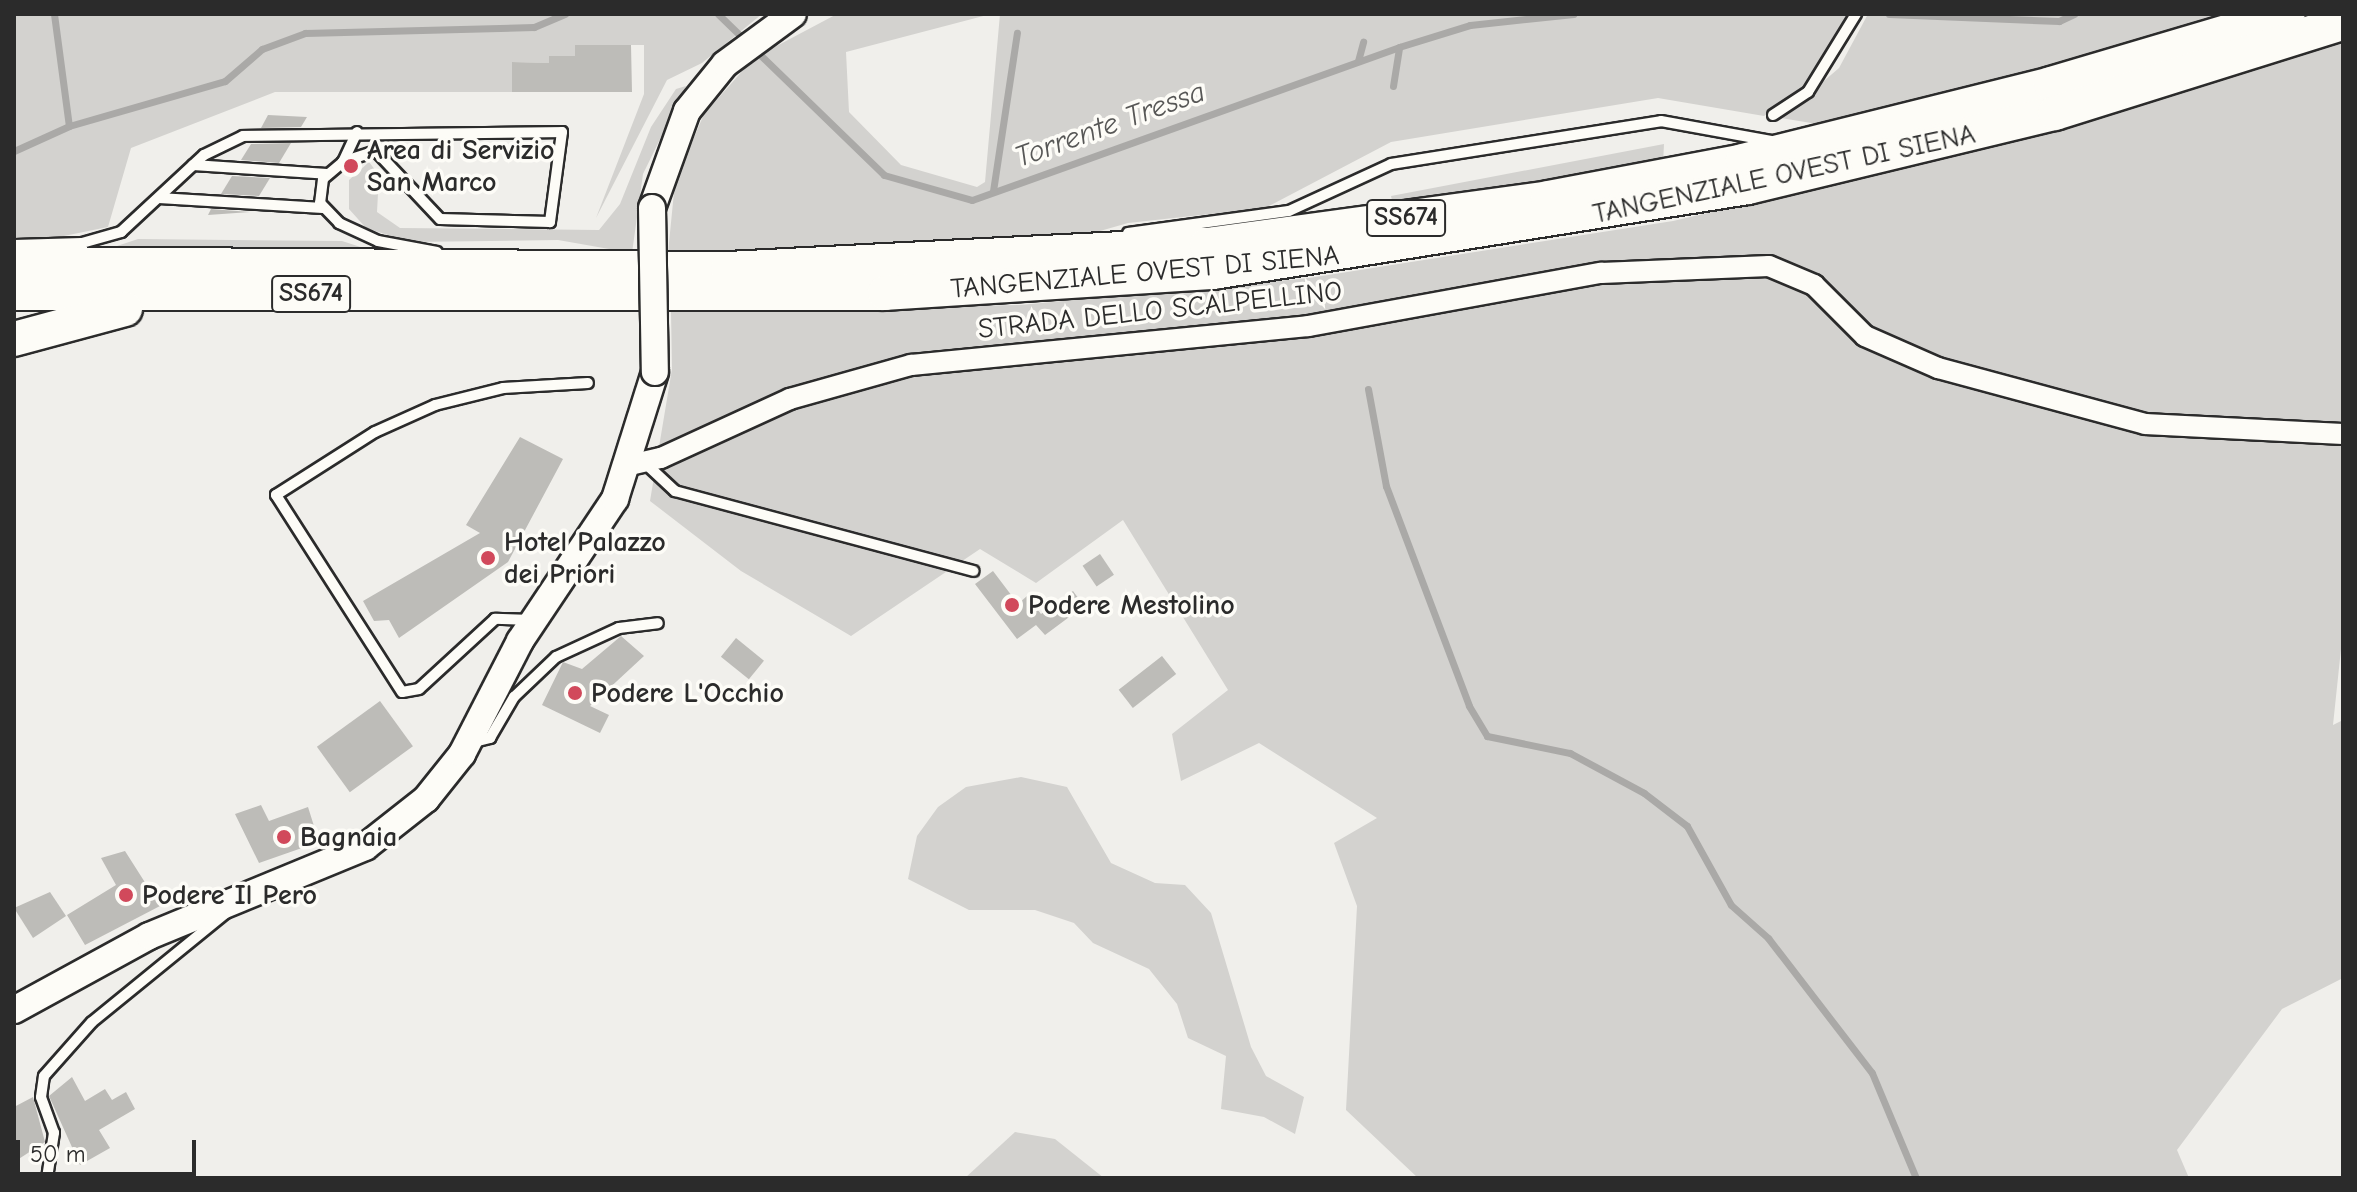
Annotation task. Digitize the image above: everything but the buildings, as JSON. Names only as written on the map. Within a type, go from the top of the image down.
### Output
[{"type":"highway","name":"TANGENZIALE OVEST DI SIENA","points":[[14,264],[503,262],[728,269],[1047,258],[1207,245],[1548,198],[1804,148],[2288,14]]},
{"type":"highway","name":"TANGENZIALE OVEST DI SIENA","points":[[14,293],[885,293],[1213,272],[1748,187],[2055,113],[2343,23]]},
{"type":"highway","points":[[14,339],[67,320],[197,294]]},
{"type":"street","points":[[14,1010],[242,896],[375,841],[426,799],[468,743],[533,621],[599,527],[638,464],[655,372],[652,208],[687,111],[725,64],[790,15]]},
{"type":"street","name":"STRADA DELLO SCALPELLINO","points":[[638,464],[790,399],[901,366],[1308,326],[1601,273],[1769,266],[1814,285],[1865,336],[1938,368],[2145,424],[2343,434]]},
{"type":"lane","points":[[1773,115],[1808,92],[1849,30],[1856,14]]},
{"type":"lane","points":[[1047,258],[1120,234],[1289,211],[1391,164],[1661,121],[1804,148]]},
{"type":"lane","points":[[343,162],[357,132]]},
{"type":"lane","points":[[14,245],[109,237],[159,198],[193,165],[243,136],[357,132],[562,132],[550,222],[440,219],[383,154],[343,162],[327,174],[319,190],[323,208]]},
{"type":"lane","points":[[193,165],[327,174]]},
{"type":"lane","points":[[159,198],[323,208],[378,241],[503,262]]},
{"type":"lane","points":[[533,621],[495,619],[419,689],[402,692],[276,495],[383,427],[435,405],[503,388],[588,383]]},
{"type":"lane","points":[[638,464],[675,491],[973,571]]},
{"type":"lane","points":[[468,743],[490,738],[514,697],[556,657],[619,628],[658,623]]},
{"type":"lane","points":[[47,1178],[54,1133],[41,1097],[44,1076],[92,1022],[201,940],[242,896]]},
{"type":"shaded area","points":[[14,14],[762,14],[702,63],[667,80],[596,218],[644,94],[644,45],[575,45],[575,56],[550,56],[549,63],[512,62],[512,92],[275,92],[131,148],[108,227],[54,238],[14,237]]},
{"type":"shaded area","points":[[837,14],[991,14],[846,52],[849,112],[901,165],[977,187],[985,182],[1000,14],[1850,14],[1802,90],[1764,116],[1658,98],[1391,142],[1265,208],[1128,223],[1051,245],[668,253],[675,182],[704,114],[754,58]]},
{"type":"shaded area","points":[[1868,14],[2236,14],[2068,66],[1823,125],[1781,118],[1839,68]]},
{"type":"shaded area","points":[[2343,39],[2343,630],[2333,725],[2343,720],[2343,978],[2282,1009],[2177,1150],[2189,1178],[1418,1178],[1346,1110],[1357,906],[1334,843],[1377,818],[1259,743],[1181,781],[1172,734],[1228,690],[1123,520],[1036,583],[980,549],[851,636],[741,571],[650,501],[672,369],[671,312],[1020,305],[1309,278],[1673,221],[1858,178]]},
{"type":"shaded area","points":[[686,86],[643,174],[632,253],[558,240],[410,242],[366,228],[349,209],[349,180],[369,162],[379,175],[377,212],[400,228],[599,230],[620,204],[651,127],[676,89]]},
{"type":"shaded area","points":[[1664,144],[1663,164],[1393,205],[1391,196]]},
{"type":"shaded area","points":[[138,239],[342,241],[373,251],[111,248]]},
{"type":"shaded area","points":[[1021,777],[1067,787],[1111,863],[1155,883],[1185,885],[1211,913],[1251,1047],[1266,1076],[1304,1097],[1295,1134],[1264,1117],[1221,1109],[1226,1056],[1188,1038],[1177,1004],[1149,969],[1093,943],[1074,923],[1035,910],[969,910],[908,879],[917,836],[938,807],[966,787]]},
{"type":"shaded area","points":[[1015,1132],[1055,1139],[1104,1178],[965,1178]]},
{"type":"waterway","points":[[54,14],[69,126]]},
{"type":"waterway","name":"Torrente Tressa","points":[[14,151],[69,126],[225,81],[262,49],[305,33],[534,27],[565,14]]},
{"type":"waterway","name":"Torrente Tressa","points":[[718,14],[884,175],[972,200],[1399,47],[1470,25],[1573,14]]},
{"type":"waterway","name":"Torrente Tressa","points":[[1889,14],[2059,21],[2074,14]]},
{"type":"waterway","points":[[993,191],[1017,33]]},
{"type":"waterway","points":[[1358,61],[1363,42]]},
{"type":"waterway","points":[[1393,86],[1399,47]]},
{"type":"waterway","points":[[1368,389],[1386,486],[1469,706],[1487,736],[1570,753],[1644,793],[1687,826],[1731,905],[1768,938],[1872,1073],[1916,1178]]},
{"type":"place","name":"Area di Servizio San Marco","points":[[351,166]]},
{"type":"place","name":"Hotel Palazzo dei Priori","points":[[488,558]]},
{"type":"place","name":"Podere Mestolino","points":[[1012,605]]},
{"type":"place","name":"Podere L'Occhio","points":[[575,693]]},
{"type":"place","name":"Bagnaia","points":[[284,837]]},
{"type":"place","name":"Podere Il Pero","points":[[126,895]]}]
